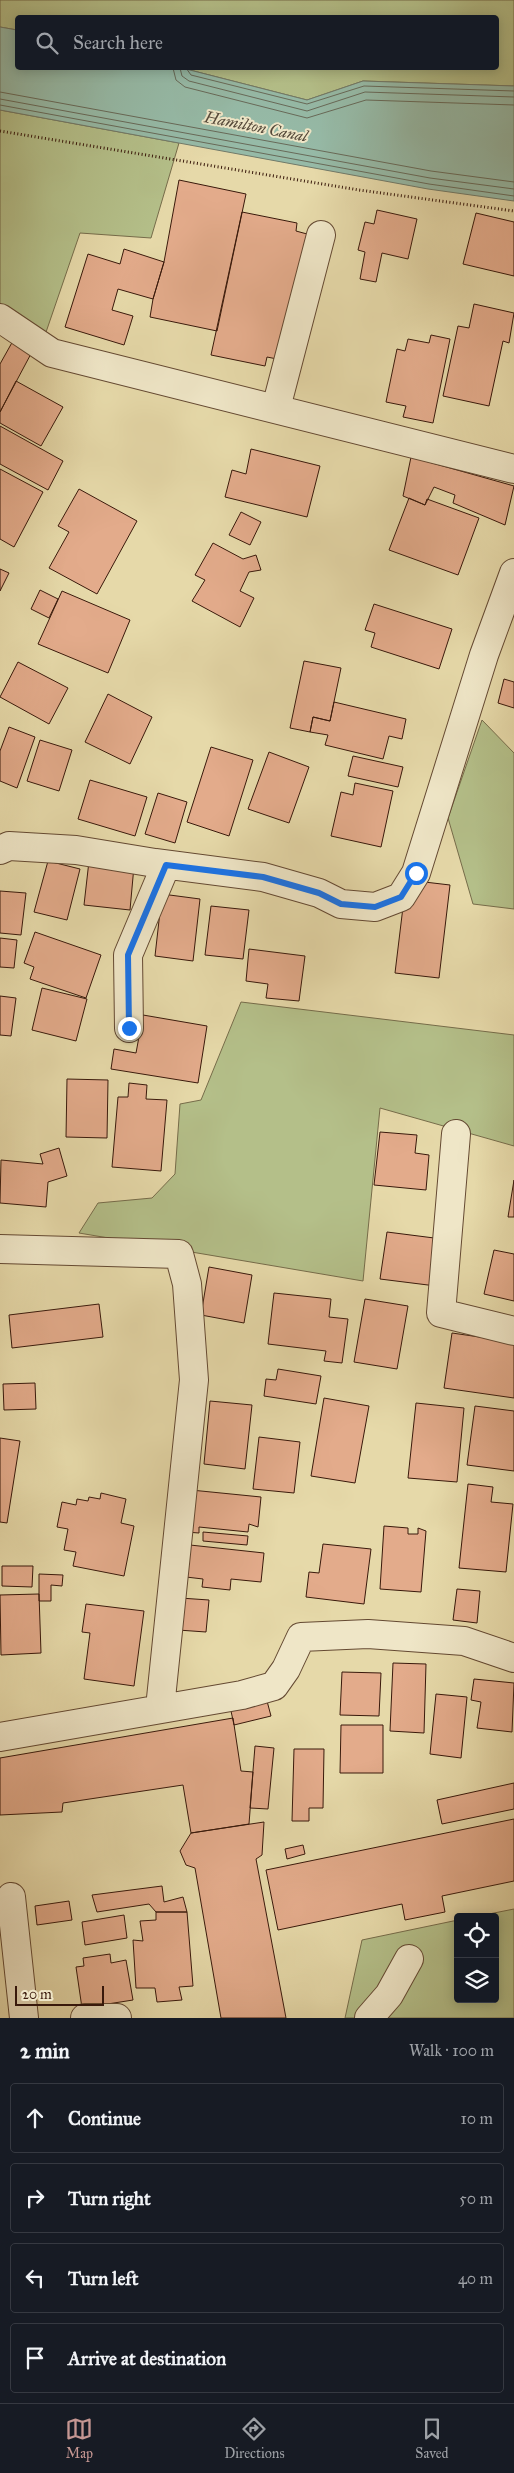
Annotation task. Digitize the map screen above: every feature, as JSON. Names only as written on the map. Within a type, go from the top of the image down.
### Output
[{"type":"street","points":[[276,408],[321,235]]},
{"type":"street","points":[[2,326],[52,353],[514,469]]},
{"type":"street","points":[[0,850],[9,846],[76,850],[166,865],[263,877],[319,893],[341,904],[375,907],[401,897],[416,873],[484,655],[514,573]]},
{"type":"street","points":[[129,1028],[128,955],[166,865]]},
{"type":"street","points":[[456,1134],[441,1313],[514,1331]]},
{"type":"street","points":[[0,1249],[179,1254],[187,1284],[194,1380],[160,1708]]},
{"type":"street","points":[[0,1737],[242,1695],[274,1686],[286,1669],[301,1637],[368,1634],[464,1642],[514,1658]]},
{"type":"street","points":[[11,1897],[24,2018]]},
{"type":"street","points":[[369,2018],[390,1995],[409,1958]]},
{"type":"street","points":[[85,2018],[117,2018]]},
{"type":"path","points":[[0,131],[359,190],[514,211]]},
{"type":"green space","points":[[0,0],[514,0],[514,86],[363,81],[307,100],[190,70],[499,70],[499,15],[15,15],[15,30],[0,27]]},
{"type":"green space","points":[[0,110],[179,143],[151,238],[80,233],[44,338],[0,315]]},
{"type":"green space","points":[[482,720],[514,753],[514,909],[473,904],[448,818]]},
{"type":"green space","points":[[241,1002],[514,1035],[514,1146],[380,1108],[363,1281],[79,1233],[98,1203],[152,1198],[175,1174],[180,1104],[201,1100]]},
{"type":"green space","points":[[514,1909],[514,2018],[345,2018],[362,1940],[454,1921],[454,2003],[499,2003],[499,1913],[494,1913]]},
{"type":"water","name":"Hamilton Canal","points":[[0,27],[15,30],[15,70],[190,70],[307,100],[363,81],[514,86],[514,201],[428,189],[0,110]]},
{"type":"building","points":[[179,180],[246,194],[217,331],[150,317],[153,299],[164,262]]},
{"type":"building","points":[[377,210],[417,219],[408,259],[382,253],[376,282],[360,279],[365,252],[358,250],[365,222],[374,224]]},
{"type":"building","points":[[242,212],[297,223],[296,231],[307,234],[282,360],[267,357],[265,366],[211,355]]},
{"type":"building","points":[[476,213],[514,222],[514,276],[463,264]]},
{"type":"building","points":[[124,249],[164,262],[153,299],[118,289],[112,310],[133,316],[124,345],[65,327],[88,254],[120,264]]},
{"type":"building","points":[[474,304],[514,313],[509,343],[503,341],[489,406],[443,396],[458,326],[469,328]]},
{"type":"building","points":[[431,335],[450,339],[433,423],[403,417],[406,406],[386,402],[397,349],[405,351],[408,339],[429,343]]},
{"type":"building","points":[[14,339],[33,350],[0,412],[0,364]]},
{"type":"building","points":[[16,381],[63,407],[41,446],[0,423],[0,412]]},
{"type":"building","points":[[0,426],[63,461],[48,490],[0,464]]},
{"type":"building","points":[[251,449],[320,466],[307,517],[225,497],[232,470],[246,474]]},
{"type":"building","points":[[411,457],[514,486],[505,525],[453,503],[455,495],[434,487],[425,505],[403,496]]},
{"type":"building","points":[[0,469],[43,492],[14,547],[0,539]]},
{"type":"building","points":[[79,489],[137,521],[97,594],[49,568],[69,532],[58,526]]},
{"type":"building","points":[[409,498],[425,505],[427,499],[479,518],[458,575],[389,550]]},
{"type":"building","points":[[241,512],[261,522],[250,545],[229,535]]},
{"type":"building","points":[[213,543],[243,559],[256,555],[261,570],[249,572],[240,591],[254,598],[240,627],[192,601],[205,580],[195,575]]},
{"type":"building","points":[[0,569],[9,573],[0,591]]},
{"type":"building","points":[[40,590],[58,599],[49,618],[31,609]]},
{"type":"building","points":[[62,591],[130,620],[108,673],[38,644]]},
{"type":"building","points":[[374,604],[452,629],[439,669],[371,647],[375,633],[365,630]]},
{"type":"building","points":[[304,661],[341,668],[330,721],[313,717],[310,732],[290,728]]},
{"type":"building","points":[[18,662],[68,688],[49,724],[0,697]]},
{"type":"building","points":[[504,679],[514,682],[514,708],[498,703]]},
{"type":"building","points":[[108,694],[152,717],[130,764],[85,742]]},
{"type":"building","points":[[334,702],[406,719],[402,739],[389,736],[383,759],[325,745],[328,735],[310,732],[313,717],[330,721]]},
{"type":"building","points":[[9,727],[35,737],[17,788],[0,781],[0,751]]},
{"type":"building","points":[[40,740],[72,750],[59,791],[27,781]]},
{"type":"building","points":[[211,747],[253,760],[229,836],[187,822]]},
{"type":"building","points":[[269,752],[309,767],[289,823],[248,809]]},
{"type":"building","points":[[353,756],[403,767],[398,787],[348,776]]},
{"type":"building","points":[[90,780],[147,797],[135,836],[78,819]]},
{"type":"building","points":[[355,783],[393,791],[381,847],[331,836],[341,792],[353,795]]},
{"type":"building","points":[[158,793],[187,802],[175,843],[145,834]]},
{"type":"building","points":[[48,861],[80,869],[67,920],[34,912]]},
{"type":"building","points":[[89,861],[134,866],[130,910],[84,905]]},
{"type":"building","points":[[416,881],[450,885],[439,978],[395,973],[403,907],[413,905]]},
{"type":"building","points":[[0,891],[26,893],[21,935],[0,933]]},
{"type":"building","points":[[162,894],[200,899],[193,961],[155,956]]},
{"type":"building","points":[[211,906],[249,910],[243,959],[205,955]]},
{"type":"building","points":[[35,932],[101,955],[86,998],[30,979],[34,967],[24,963]]},
{"type":"building","points":[[0,938],[17,940],[14,968],[0,967]]},
{"type":"building","points":[[249,949],[305,956],[299,1001],[266,998],[268,984],[246,981]]},
{"type":"building","points":[[42,988],[87,999],[76,1041],[32,1030]]},
{"type":"building","points":[[0,996],[16,998],[11,1036],[0,1035]]},
{"type":"building","points":[[143,1015],[207,1026],[198,1083],[111,1069],[114,1049],[136,1053]]},
{"type":"building","points":[[67,1079],[108,1080],[107,1138],[66,1137]]},
{"type":"building","points":[[129,1083],[147,1085],[146,1099],[167,1100],[161,1171],[112,1167],[118,1097],[128,1097]]},
{"type":"building","points":[[380,1132],[417,1135],[415,1153],[429,1155],[426,1190],[374,1185]]},
{"type":"building","points":[[59,1148],[67,1176],[48,1182],[46,1207],[0,1203],[1,1160],[43,1164],[40,1154]]},
{"type":"building","points":[[514,1180],[514,1217],[508,1217]]},
{"type":"building","points":[[387,1232],[442,1239],[436,1286],[380,1279]]},
{"type":"building","points":[[494,1250],[514,1254],[514,1301],[484,1294]]},
{"type":"building","points":[[209,1267],[252,1275],[244,1323],[201,1315]]},
{"type":"building","points":[[274,1293],[331,1299],[329,1317],[348,1319],[342,1363],[324,1361],[326,1351],[268,1344]]},
{"type":"building","points":[[365,1299],[408,1306],[397,1369],[354,1362]]},
{"type":"building","points":[[99,1304],[103,1337],[12,1348],[9,1315]]},
{"type":"building","points":[[452,1333],[514,1342],[514,1398],[444,1388]]},
{"type":"building","points":[[278,1369],[321,1376],[316,1404],[264,1396],[266,1379],[276,1380]]},
{"type":"building","points":[[35,1383],[36,1409],[4,1410],[3,1384]]},
{"type":"building","points":[[324,1398],[369,1406],[355,1483],[311,1476]]},
{"type":"building","points":[[210,1401],[252,1405],[245,1469],[204,1464]]},
{"type":"building","points":[[416,1403],[464,1408],[457,1482],[408,1478]]},
{"type":"building","points":[[475,1406],[514,1411],[514,1471],[467,1465]]},
{"type":"building","points":[[259,1437],[300,1442],[294,1493],[253,1489]]},
{"type":"building","points":[[0,1438],[20,1441],[7,1523],[0,1522]]},
{"type":"building","points":[[468,1484],[493,1487],[491,1502],[513,1504],[506,1572],[459,1568]]},
{"type":"building","points":[[191,1490],[261,1497],[258,1527],[249,1524],[248,1532],[199,1527],[199,1533],[186,1532]]},
{"type":"building","points":[[101,1493],[126,1499],[121,1523],[134,1526],[124,1576],[73,1566],[76,1552],[64,1550],[68,1529],[57,1527],[62,1502],[76,1505],[77,1499],[88,1501],[89,1497],[100,1499]]},
{"type":"building","points":[[384,1526],[408,1528],[408,1534],[418,1534],[418,1528],[426,1531],[421,1592],[380,1589]]},
{"type":"building","points":[[203,1532],[248,1536],[247,1545],[203,1541]]},
{"type":"building","points":[[323,1544],[371,1549],[364,1604],[306,1597],[309,1572],[319,1573]]},
{"type":"building","points":[[190,1545],[264,1553],[261,1582],[231,1579],[230,1590],[202,1587],[203,1579],[186,1577]]},
{"type":"building","points":[[2,1566],[33,1566],[32,1587],[2,1586]]},
{"type":"building","points":[[39,1574],[63,1575],[62,1586],[51,1585],[51,1601],[39,1601]]},
{"type":"building","points":[[457,1589],[480,1591],[477,1623],[453,1620]]},
{"type":"building","points":[[39,1594],[41,1653],[1,1655],[0,1595]]},
{"type":"building","points":[[180,1598],[209,1600],[206,1632],[178,1630]]},
{"type":"building","points":[[86,1604],[144,1611],[134,1686],[84,1679],[90,1633],[82,1632]]},
{"type":"building","points":[[393,1663],[426,1664],[424,1733],[390,1731]]},
{"type":"building","points":[[342,1672],[381,1673],[379,1716],[340,1715]]},
{"type":"building","points":[[474,1679],[514,1683],[512,1732],[477,1728],[481,1702],[471,1700]]},
{"type":"building","points":[[436,1694],[467,1697],[461,1758],[430,1754]]},
{"type":"building","points":[[267,1701],[271,1716],[234,1725],[231,1711]]},
{"type":"building","points":[[233,1718],[241,1771],[253,1772],[249,1824],[191,1833],[183,1785],[63,1803],[62,1812],[0,1815],[0,1758]]},
{"type":"building","points":[[341,1725],[383,1725],[383,1773],[340,1773]]},
{"type":"building","points":[[255,1746],[274,1748],[268,1809],[250,1808]]},
{"type":"building","points":[[294,1749],[324,1749],[323,1808],[309,1808],[309,1821],[292,1821]]},
{"type":"building","points":[[514,1783],[514,1809],[442,1824],[437,1800]]},
{"type":"building","points":[[514,1819],[514,1881],[442,1896],[445,1912],[405,1920],[402,1904],[278,1930],[266,1870]]},
{"type":"building","points":[[264,1822],[262,1855],[256,1859],[286,2018],[221,2018],[195,1868],[186,1865],[180,1851],[191,1833]]},
{"type":"building","points":[[303,1845],[305,1854],[287,1859],[285,1849]]},
{"type":"building","points":[[162,1886],[164,1902],[183,1897],[187,1912],[156,1912],[149,1904],[97,1912],[92,1895]]},
{"type":"building","points":[[69,1901],[72,1920],[37,1925],[35,1906]]},
{"type":"building","points":[[156,1912],[187,1912],[193,1986],[179,1987],[182,2000],[157,2002],[155,1988],[136,1988],[133,1940],[143,1941],[140,1921],[156,1920]]},
{"type":"building","points":[[124,1915],[127,1938],[85,1945],[82,1922]]},
{"type":"building","points":[[110,1954],[111,1963],[126,1960],[133,2000],[82,2008],[76,1967],[84,1966],[83,1958]]},
{"type":"route","points":[[129,1028],[128,955],[166,865],[263,877],[319,893],[341,904],[375,907],[401,897],[416,873]]}]
